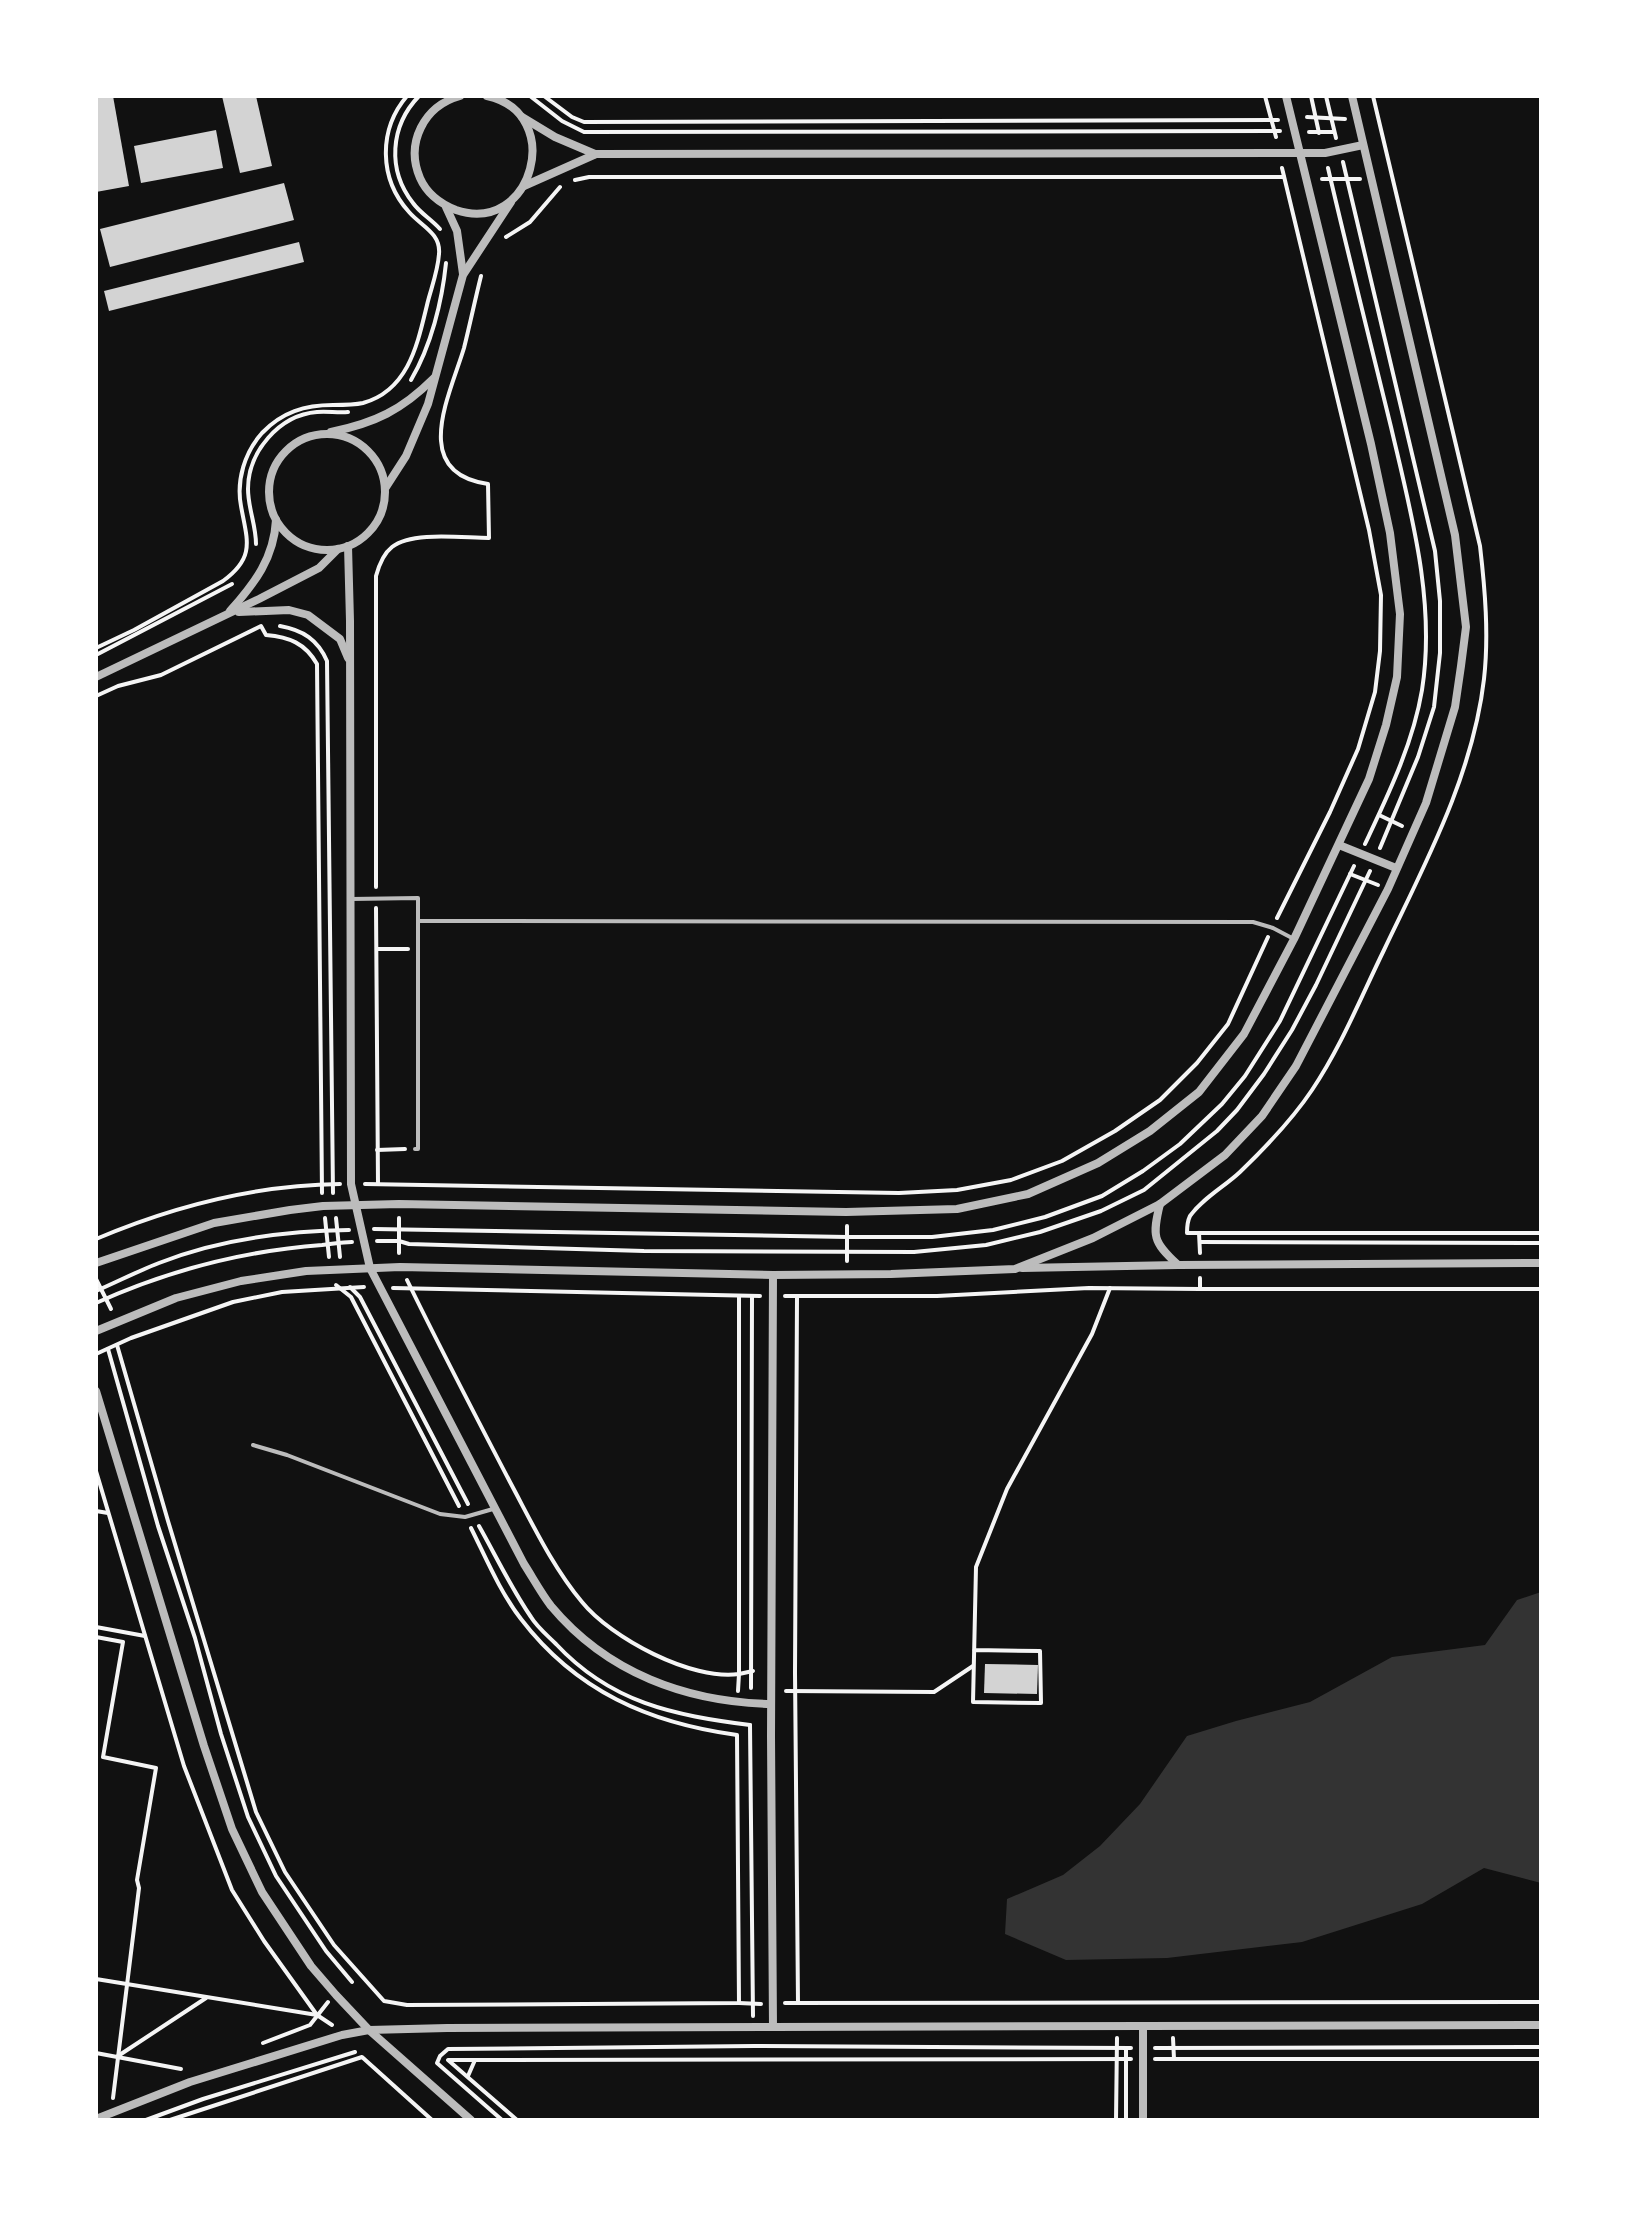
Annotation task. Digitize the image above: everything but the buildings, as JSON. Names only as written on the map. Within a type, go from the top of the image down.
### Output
[{"type":"street","points":[[460,96],[441,104],[428,116],[419,131],[414,148],[415,166],[421,182],[432,196],[446,206],[463,212],[481,213],[499,208],[514,198]]},
{"type":"street","points":[[487,96],[508,105],[521,117],[555,137],[596,154]]},
{"type":"street","points":[[96,1263],[214,1223],[323,1206],[399,1204],[846,1212],[957,1209],[1028,1194],[1098,1163],[1150,1131],[1199,1092],[1244,1034],[1339,845],[1369,779],[1397,677],[1400,614],[1390,533],[1286,96]]},
{"type":"street","points":[[1015,1269],[1093,1238],[1160,1204],[1225,1155],[1262,1116],[1296,1066],[1396,868],[1426,803],[1455,707],[1466,627],[1455,535],[1352,96]]},
{"type":"street","points":[[385,488],[406,456],[423,417],[463,275],[524,186],[531,170],[534,151],[530,133],[521,117]]},
{"type":"street","points":[[524,186],[596,154],[1325,153],[1363,145]]},
{"type":"street","points":[[446,206],[457,231],[463,275]]},
{"type":"street","points":[[323,434],[338,434],[353,439],[365,448],[376,459],[385,488],[384,505],[372,529],[348,546],[323,550],[296,541],[284,532],[276,520],[268,492],[275,464],[295,442],[308,436],[388,415],[405,404],[437,374]]},
{"type":"street","points":[[227,614],[259,577],[275,536],[276,520]]},
{"type":"street","points":[[348,546],[351,1184],[370,1268],[524,1564],[551,1605],[592,1646],[636,1674],[690,1694],[771,1704]]},
{"type":"street","points":[[96,677],[319,568],[338,549]]},
{"type":"street","points":[[227,614],[289,610],[308,615],[340,639],[350,661]]},
{"type":"street","points":[[1339,845],[1396,868]]},
{"type":"street","points":[[1160,1204],[1155,1222],[1156,1236],[1160,1249],[1178,1265]]},
{"type":"street","points":[[96,1331],[189,1294],[306,1271],[400,1267],[847,1275],[1178,1265],[1541,1263]]},
{"type":"street","points":[[773,1275],[773,2027]]},
{"type":"street","points":[[96,1391],[204,1746],[232,1829],[262,1892],[311,1966],[369,2030],[471,2120]]},
{"type":"street","points":[[96,2119],[190,2082],[342,2035],[369,2030],[1541,2025]]},
{"type":"street","points":[[1143,2027],[1143,2120]]},
{"type":"lane","points":[[351,899],[418,898],[418,1149],[415,1149]]},
{"type":"lane","points":[[418,921],[1253,922],[1294,939]]},
{"type":"lane","points":[[410,949],[418,948]]},
{"type":"lane","points":[[253,1445],[440,1514],[465,1517],[495,1508]]},
{"type":"path","points":[[530,96],[562,121],[584,132],[1334,132]]},
{"type":"path","points":[[544,96],[584,122],[1271,121]]},
{"type":"path","points":[[1265,96],[1275,134]]},
{"type":"path","points":[[1311,96],[1322,142]]},
{"type":"path","points":[[96,1303],[142,1282],[214,1261],[267,1250],[338,1242],[399,1241],[409,1244],[644,1251],[914,1252],[986,1245],[1040,1232],[1101,1211],[1144,1190],[1217,1131],[1264,1074],[1292,1030],[1393,822],[1434,707],[1440,653],[1440,601],[1435,551],[1326,96]]},
{"type":"path","points":[[1370,115],[1377,113]]},
{"type":"path","points":[[1307,117],[1345,119]]},
{"type":"path","points":[[602,122],[603,143]]},
{"type":"path","points":[[604,167],[604,178]]},
{"type":"path","points":[[96,1291],[160,1262],[225,1243],[326,1230],[932,1237],[993,1230],[1045,1217],[1102,1196],[1180,1144],[1222,1104],[1245,1076],[1280,1021],[1379,815],[1402,760],[1423,680],[1426,617],[1423,580],[1410,508],[1328,168]]},
{"type":"path","points":[[504,238],[530,222],[564,184],[589,177],[1284,177]]},
{"type":"path","points":[[1322,179],[1362,179]]},
{"type":"path","points":[[96,648],[232,575],[248,550],[239,491],[252,445],[272,423],[297,409],[363,403],[388,390],[400,378],[416,350],[440,251]]},
{"type":"path","points":[[404,386],[420,364],[425,349],[439,301],[447,257]]},
{"type":"path","points":[[378,1184],[376,576],[387,553],[401,542],[420,538],[489,538],[488,484],[474,482],[457,473],[447,460],[440,438],[441,418],[464,347],[484,265]]},
{"type":"path","points":[[255,552],[256,530],[248,488],[254,458],[271,435],[287,423],[315,412],[352,412]]},
{"type":"path","points":[[96,655],[228,587],[244,574],[251,586]]},
{"type":"path","points":[[266,610],[273,625],[299,631],[318,644],[327,661],[331,1168],[341,1270],[344,1280],[351,1287]]},
{"type":"path","points":[[96,696],[118,686],[161,675],[261,626],[266,635],[282,636],[304,646],[317,664],[321,1184],[333,1281],[351,1297],[520,1618],[560,1662],[599,1692],[659,1719],[737,1735],[739,2003],[407,2005],[384,2001],[334,1945],[285,1872],[256,1812],[117,1345]]},
{"type":"path","points":[[376,949],[410,949]]},
{"type":"path","points":[[377,1150],[415,1149]]},
{"type":"path","points":[[399,1183],[400,1267],[556,1567],[584,1605],[629,1642],[673,1663],[704,1672],[732,1675],[739,1674],[739,1295]]},
{"type":"path","points":[[846,1191],[847,1296]]},
{"type":"path","points":[[1200,1242],[1541,1243]]},
{"type":"path","points":[[96,1354],[233,1302],[282,1292],[380,1287]]},
{"type":"path","points":[[974,1650],[1040,1651],[1041,1703],[973,1702],[973,1666],[976,1567],[1007,1489],[1092,1334],[1110,1288]]},
{"type":"path","points":[[1200,1289],[1541,1289]]},
{"type":"path","points":[[752,1296],[749,1735],[754,2046]]},
{"type":"path","points":[[797,1297],[795,1691],[798,2003],[1541,2002]]},
{"type":"path","points":[[108,1349],[158,1526],[248,1817],[276,1876],[326,1951],[352,1982]]},
{"type":"path","points":[[96,1511],[108,1513]]},
{"type":"path","points":[[96,1627],[145,1636]]},
{"type":"path","points":[[96,1637],[123,1642],[103,1757]]},
{"type":"path","points":[[771,1691],[934,1692],[973,1666]]},
{"type":"path","points":[[96,1756],[156,1768],[137,1880],[139,1888],[113,2098]]},
{"type":"path","points":[[96,1979],[317,2015]]},
{"type":"path","points":[[118,2056],[208,1997]]},
{"type":"path","points":[[1116,2120],[1118,2003]]},
{"type":"path","points":[[447,2004],[448,2060],[517,2120]]},
{"type":"path","points":[[407,2099],[448,2049],[754,2046],[1541,2047]]},
{"type":"path","points":[[1126,2048],[1126,2120]]},
{"type":"path","points":[[146,2120],[355,2052]]},
{"type":"path","points":[[96,2053],[188,2071]]},
{"type":"path","points":[[170,2120],[362,2057],[432,2120]]},
{"type":"path","points":[[437,2063],[448,2060],[1541,2059]]},
{"type":"path","points":[[467,2077],[475,2060]]},
{"type":"path","points":[[437,2063],[502,2120]]},
{"type":"shaded area","points":[[1541,1592],[1541,1883],[1484,1868],[1422,1904],[1302,1942],[1167,1958],[1066,1960],[1005,1934],[1007,1899],[1063,1875],[1100,1846],[1140,1804],[1187,1736],[1310,1702],[1392,1657],[1485,1645],[1517,1600]]}]
